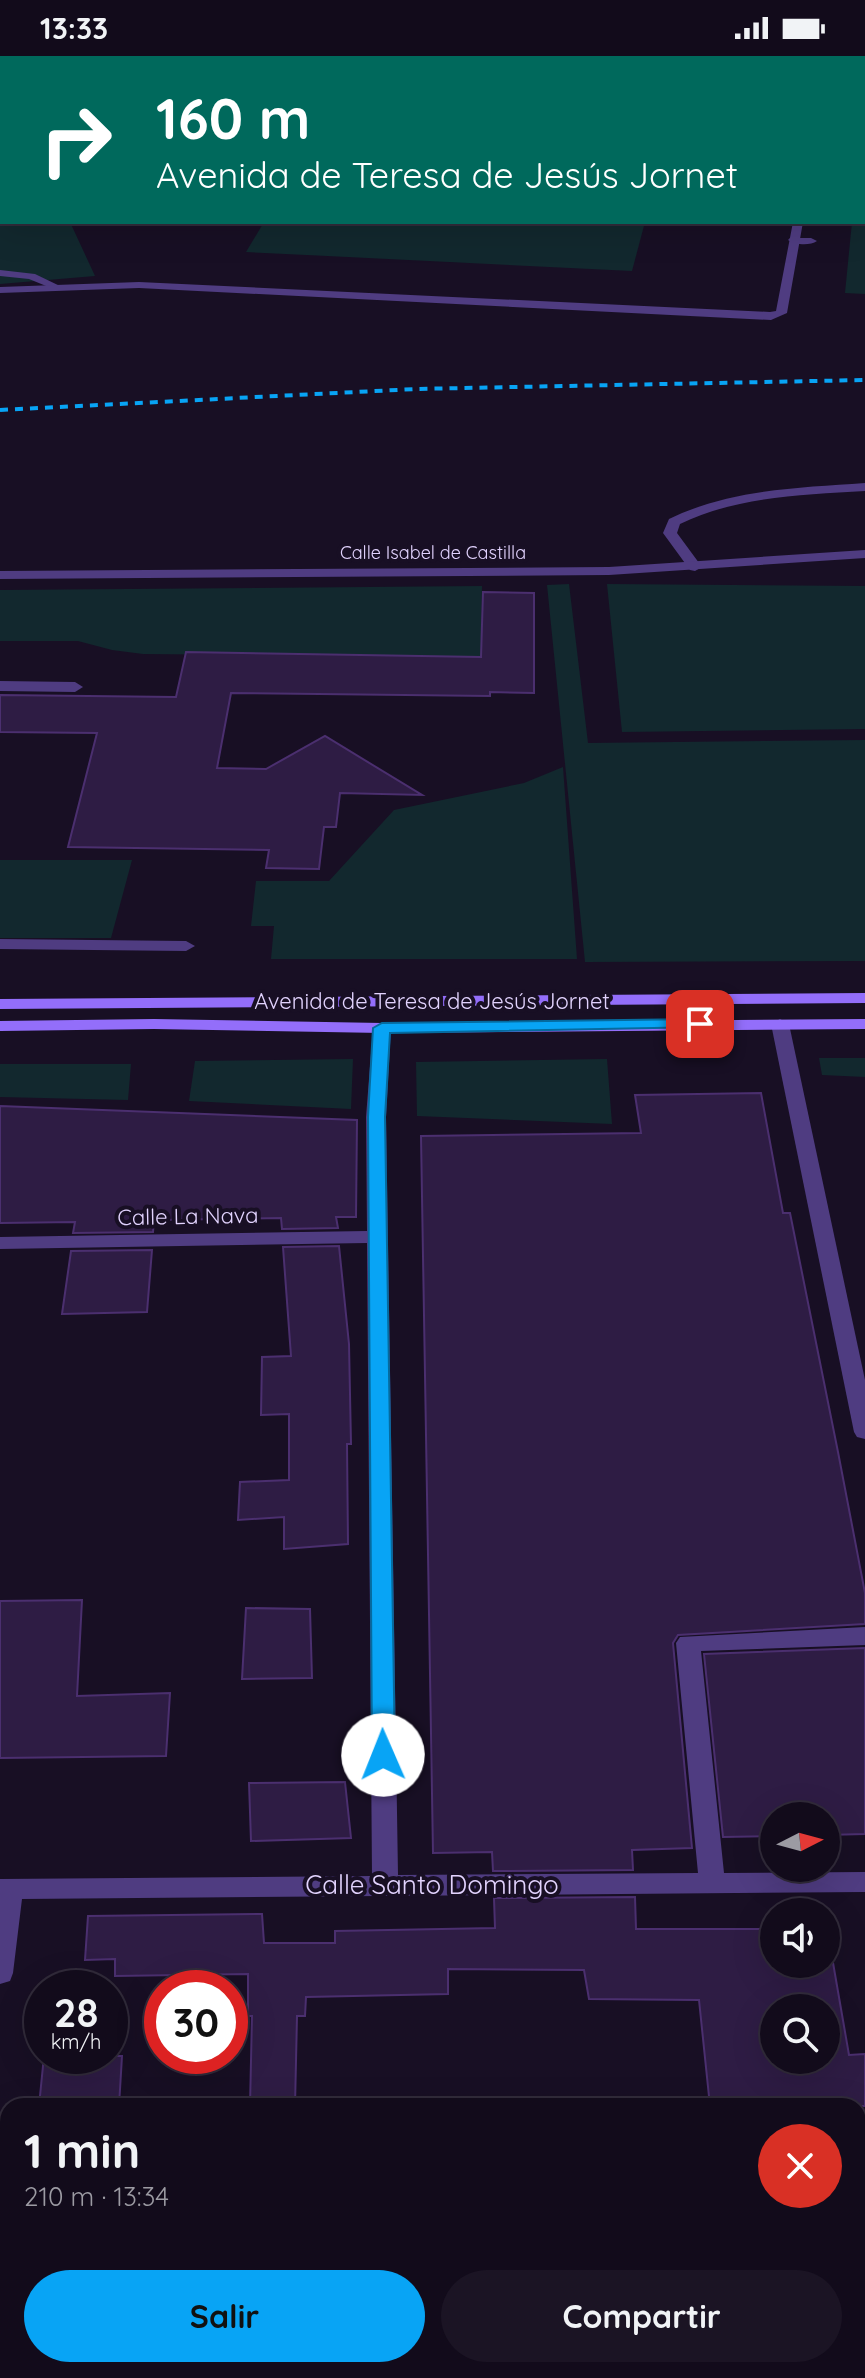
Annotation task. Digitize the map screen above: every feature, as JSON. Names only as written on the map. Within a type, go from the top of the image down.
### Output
[{"type":"street","points":[[0,290],[139,285],[771,316],[781,313],[798,224]]},
{"type":"street","points":[[794,240],[811,241]]},
{"type":"street","points":[[0,273],[31,276],[56,287]]},
{"type":"street","points":[[695,567],[670,533],[674,522],[695,509],[773,495],[865,487]]},
{"type":"street","name":"Calle Isabel de Castilla","points":[[0,575],[609,571],[865,554]]},
{"type":"street","points":[[0,686],[75,687]]},
{"type":"street","points":[[0,944],[186,946]]},
{"type":"street","name":"Avenida de Teresa de Jesús Jornet","points":[[0,1004],[865,998]]},
{"type":"street","name":"Avenida de Teresa de Jesús Jornet","points":[[0,1026],[154,1024],[382,1028],[865,1024]]},
{"type":"street","points":[[780,1024],[865,1432]]},
{"type":"street","points":[[382,1028],[376,1117],[385,1886]]},
{"type":"street","name":"Calle La Nava","points":[[0,1243],[378,1237]]},
{"type":"street","points":[[712,1883],[688,1643],[865,1636]]},
{"type":"street","name":"Calle Santo Domingo","points":[[5,1889],[865,1882]]},
{"type":"street","points":[[0,1973],[5,1889]]},
{"type":"green space","points":[[0,224],[71,224],[95,276],[0,284]]},
{"type":"green space","points":[[263,224],[644,224],[632,271],[246,252]]},
{"type":"green space","points":[[852,224],[865,224],[865,294],[845,293]]},
{"type":"green space","points":[[569,584],[588,743],[865,740],[865,961],[585,962],[547,585]]},
{"type":"green space","points":[[607,584],[865,586],[865,729],[622,732]]},
{"type":"green space","points":[[482,586],[481,657],[143,654],[78,641],[0,641],[0,590]]},
{"type":"green space","points":[[563,767],[577,959],[271,959],[274,926],[251,926],[256,881],[329,881],[394,810],[524,783]]},
{"type":"green space","points":[[0,860],[132,860],[111,938],[0,938]]},
{"type":"green space","points":[[819,1058],[865,1058],[865,1077],[822,1075]]},
{"type":"green space","points":[[353,1059],[351,1109],[189,1101],[195,1061]]},
{"type":"green space","points":[[607,1059],[612,1124],[417,1116],[416,1062]]},
{"type":"green space","points":[[0,1064],[131,1064],[128,1100],[0,1097]]},
{"type":"building","points":[[483,592],[534,593],[534,693],[490,692],[490,696],[231,693],[217,768],[266,769],[325,736],[422,795],[340,793],[336,827],[324,827],[319,869],[266,868],[269,850],[68,847],[97,733],[0,732],[0,695],[176,697],[186,652],[481,657]]},
{"type":"building","points":[[761,1093],[783,1213],[790,1213],[838,1452],[865,1593],[865,1624],[678,1635],[673,1643],[692,1848],[632,1850],[633,1870],[493,1871],[492,1852],[433,1853],[421,1136],[641,1133],[635,1095]]},
{"type":"building","points":[[0,1106],[357,1120],[356,1217],[336,1217],[338,1228],[282,1229],[281,1218],[154,1220],[153,1232],[73,1233],[75,1222],[0,1223]]},
{"type":"building","points":[[339,1246],[349,1344],[351,1444],[347,1444],[348,1544],[284,1549],[284,1517],[238,1520],[240,1482],[289,1480],[289,1414],[261,1415],[262,1357],[291,1356],[283,1247]]},
{"type":"building","points":[[152,1250],[147,1312],[62,1314],[71,1251]]},
{"type":"building","points":[[82,1600],[77,1696],[170,1693],[166,1756],[0,1758],[0,1601]]},
{"type":"building","points":[[246,1608],[310,1609],[312,1678],[242,1679]]},
{"type":"building","points":[[865,1648],[865,1834],[840,1835],[840,1802],[760,1802],[760,1836],[723,1837],[704,1654]]},
{"type":"building","points":[[345,1782],[351,1838],[251,1841],[249,1783]]},
{"type":"building","points":[[635,1897],[636,1929],[760,1929],[760,1978],[836,1978],[838,1994],[760,1994],[760,2074],[840,2074],[840,2003],[849,2055],[865,2054],[865,2098],[709,2098],[699,2000],[589,1999],[584,1970],[448,1969],[448,1994],[306,1997],[305,2016],[297,2016],[295,2098],[250,2098],[252,2016],[248,2016],[248,1970],[144,1970],[144,1976],[128,1976],[128,1970],[115,1970],[115,1959],[85,1960],[88,1916],[262,1914],[264,1943],[335,1943],[335,1931],[495,1928],[494,1898]]},
{"type":"building","points":[[42,2074],[121,2074],[119,2098],[40,2098]]},
{"type":"railway","points":[[0,410],[415,389],[865,380]]},
{"type":"route","points":[[383,1755],[376,1117],[382,1028],[700,1024]]}]
